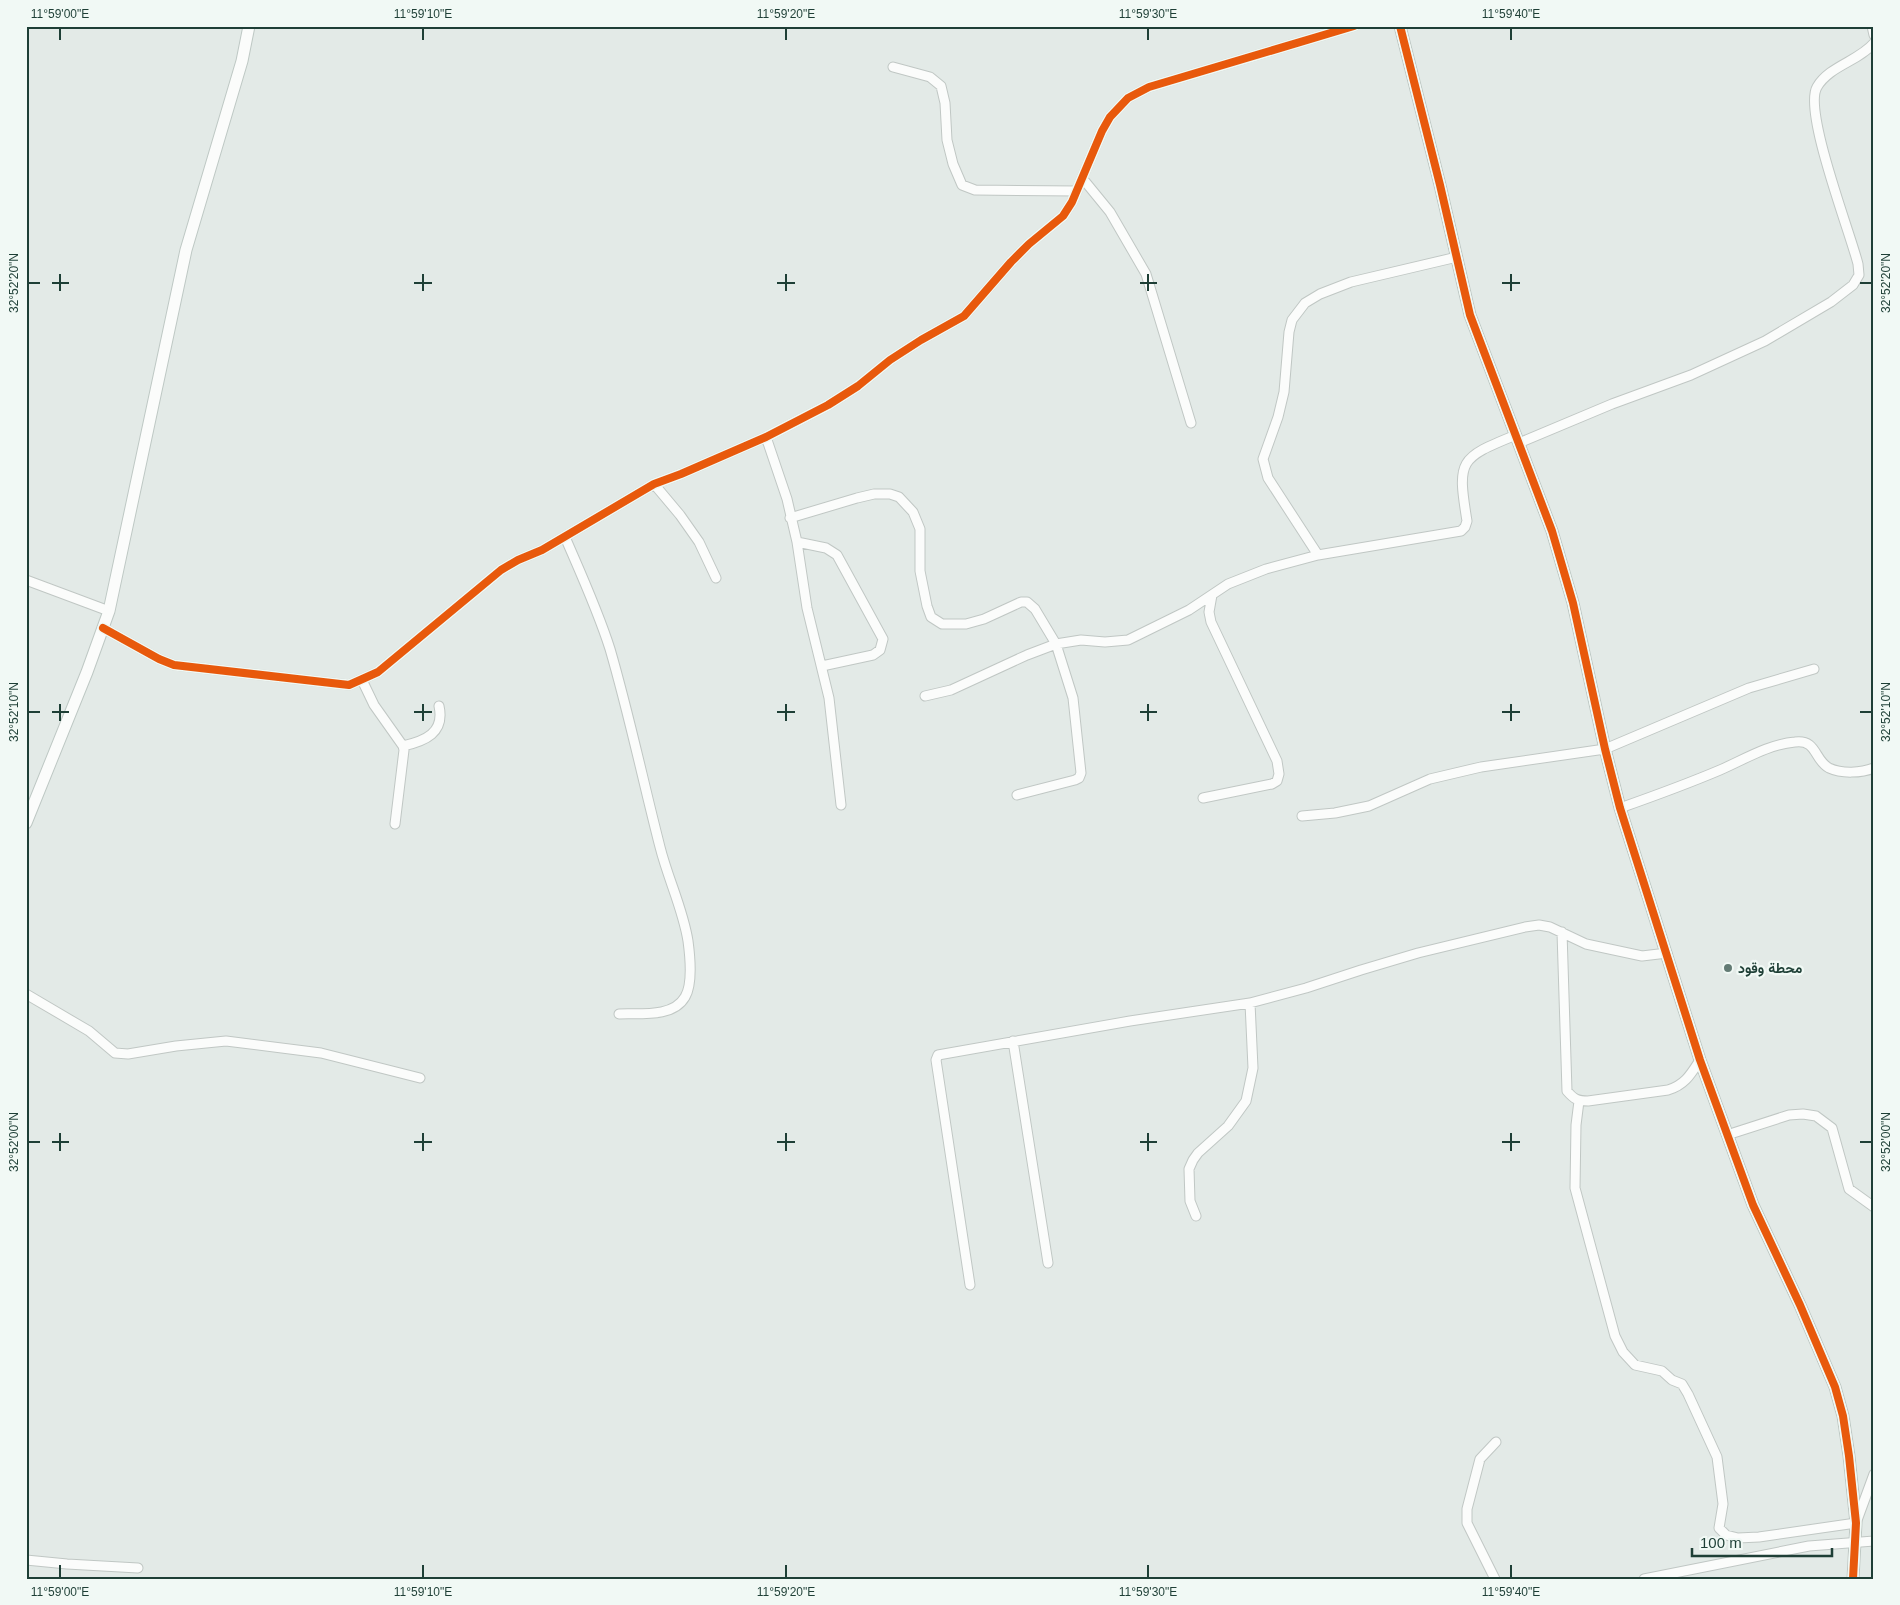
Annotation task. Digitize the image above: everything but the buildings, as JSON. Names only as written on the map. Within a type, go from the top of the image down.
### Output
[{"type":"street","points":[[26,823],[87,672],[109,611],[186,250],[242,61],[249,26]]},
{"type":"street","points":[[103,628],[159,659],[174,665],[349,685],[362,680],[378,672],[501,570],[518,560],[542,550],[654,484],[766,437],[845,395],[890,360],[964,316],[1017,256],[1063,216],[1083,179],[1102,131],[1117,108],[1128,98],[1149,87],[1354,26]]},
{"type":"street","points":[[1400,26],[1440,184],[1470,315],[1552,531],[1573,603],[1620,808],[1700,1060],[1753,1205],[1800,1305],[1835,1387],[1843,1416],[1856,1523],[1852,1579]]},
{"type":"street","points":[[1872,26],[1874,35]]},
{"type":"street","points":[[925,696],[951,690],[1027,655],[1056,644],[1081,640],[1105,642],[1128,640],[1169,620],[1212,596],[1228,584],[1245,576],[1318,555],[1460,531],[1465,527],[1467,521],[1462,477],[1464,466],[1477,452],[1691,376],[1757,345],[1825,306],[1853,285],[1859,275],[1858,264],[1833,187],[1818,130],[1814,93],[1817,86],[1827,76],[1856,57],[1874,42]]},
{"type":"street","points":[[893,67],[930,77],[941,86],[945,103],[950,154],[959,180],[967,188],[975,190],[1077,191]]},
{"type":"street","points":[[1083,179],[1110,212],[1146,274],[1191,423]]},
{"type":"street","points":[[1318,555],[1264,470],[1266,450],[1278,417],[1284,392],[1286,353],[1292,320],[1305,303],[1320,294],[1351,282],[1457,257]]},
{"type":"street","points":[[766,437],[787,499],[797,542],[806,608],[822,666],[830,705],[841,805]]},
{"type":"street","points":[[654,484],[680,514],[699,542],[716,578]]},
{"type":"street","points":[[790,518],[874,494],[890,494],[899,497],[913,512],[920,529],[920,571],[931,617],[942,624],[966,624],[984,619],[1021,602],[1027,602],[1035,609],[1056,644],[1073,698],[1081,773],[1075,780],[1017,796]]},
{"type":"street","points":[[565,537],[609,648],[665,868],[683,919],[691,967],[686,996],[682,1002],[670,1011],[618,1014]]},
{"type":"street","points":[[797,542],[826,548],[837,555],[882,639],[880,650],[873,655],[822,666]]},
{"type":"street","points":[[26,580],[109,611]]},
{"type":"street","points":[[1202,798],[1272,784],[1278,781],[1279,774],[1274,755],[1211,622],[1209,612],[1212,596]]},
{"type":"street","points":[[1302,816],[1335,813],[1369,806],[1430,779],[1481,767],[1605,749],[1749,688],[1814,669]]},
{"type":"street","points":[[362,680],[374,705],[403,746],[404,758],[395,824]]},
{"type":"street","points":[[403,746],[424,740],[432,734],[440,724],[441,714],[439,706]]},
{"type":"street","points":[[1620,808],[1678,788],[1774,747],[1795,742],[1806,742],[1829,768],[1850,772],[1863,772],[1874,768]]},
{"type":"street","points":[[970,1285],[936,1060],[938,1055],[945,1052],[1130,1021],[1250,1003],[1306,988],[1418,953],[1539,925],[1562,932],[1586,944],[1642,956],[1666,953]]},
{"type":"street","points":[[1562,932],[1567,1091],[1574,1099],[1580,1101],[1668,1090],[1678,1087],[1688,1079],[1700,1060]]},
{"type":"street","points":[[26,994],[89,1031],[115,1053],[128,1054],[176,1046],[226,1041],[321,1053],[420,1078]]},
{"type":"street","points":[[1196,1216],[1190,1201],[1189,1169],[1198,1153],[1228,1126],[1246,1102],[1253,1068],[1250,1003]]},
{"type":"street","points":[[1013,1041],[1048,1263]]},
{"type":"street","points":[[1580,1101],[1576,1124],[1575,1188],[1615,1336],[1623,1352],[1635,1365],[1662,1371],[1672,1380],[1682,1384],[1688,1394],[1717,1457],[1722,1504],[1719,1528],[1726,1534],[1738,1538],[1759,1537],[1856,1523]]},
{"type":"street","points":[[1727,1135],[1789,1115],[1804,1114],[1816,1116],[1832,1128],[1849,1189],[1874,1207]]},
{"type":"street","points":[[1495,1579],[1467,1523],[1467,1509],[1480,1460],[1496,1442]]},
{"type":"street","points":[[1856,1523],[1874,1474]]},
{"type":"street","points":[[1644,1579],[1810,1546],[1874,1541]]},
{"type":"street","points":[[26,1560],[138,1568]]},
{"type":"cycle path","points":[[103,628],[159,659],[174,665],[349,685],[378,672],[501,570],[518,560],[542,550],[654,484],[766,437],[828,405],[858,386],[890,360],[964,316],[1011,262],[1029,244],[1063,216],[1072,202],[1102,131],[1110,117],[1128,98],[1149,87],[1354,26]]},
{"type":"cycle path","points":[[1400,26],[1470,315],[1552,531],[1573,603],[1620,808],[1700,1060],[1753,1205],[1800,1305],[1835,1387],[1843,1416],[1856,1523],[1853,1579]]},
{"type":"place","name":"محطة وقود","points":[[1728,968]]}]
